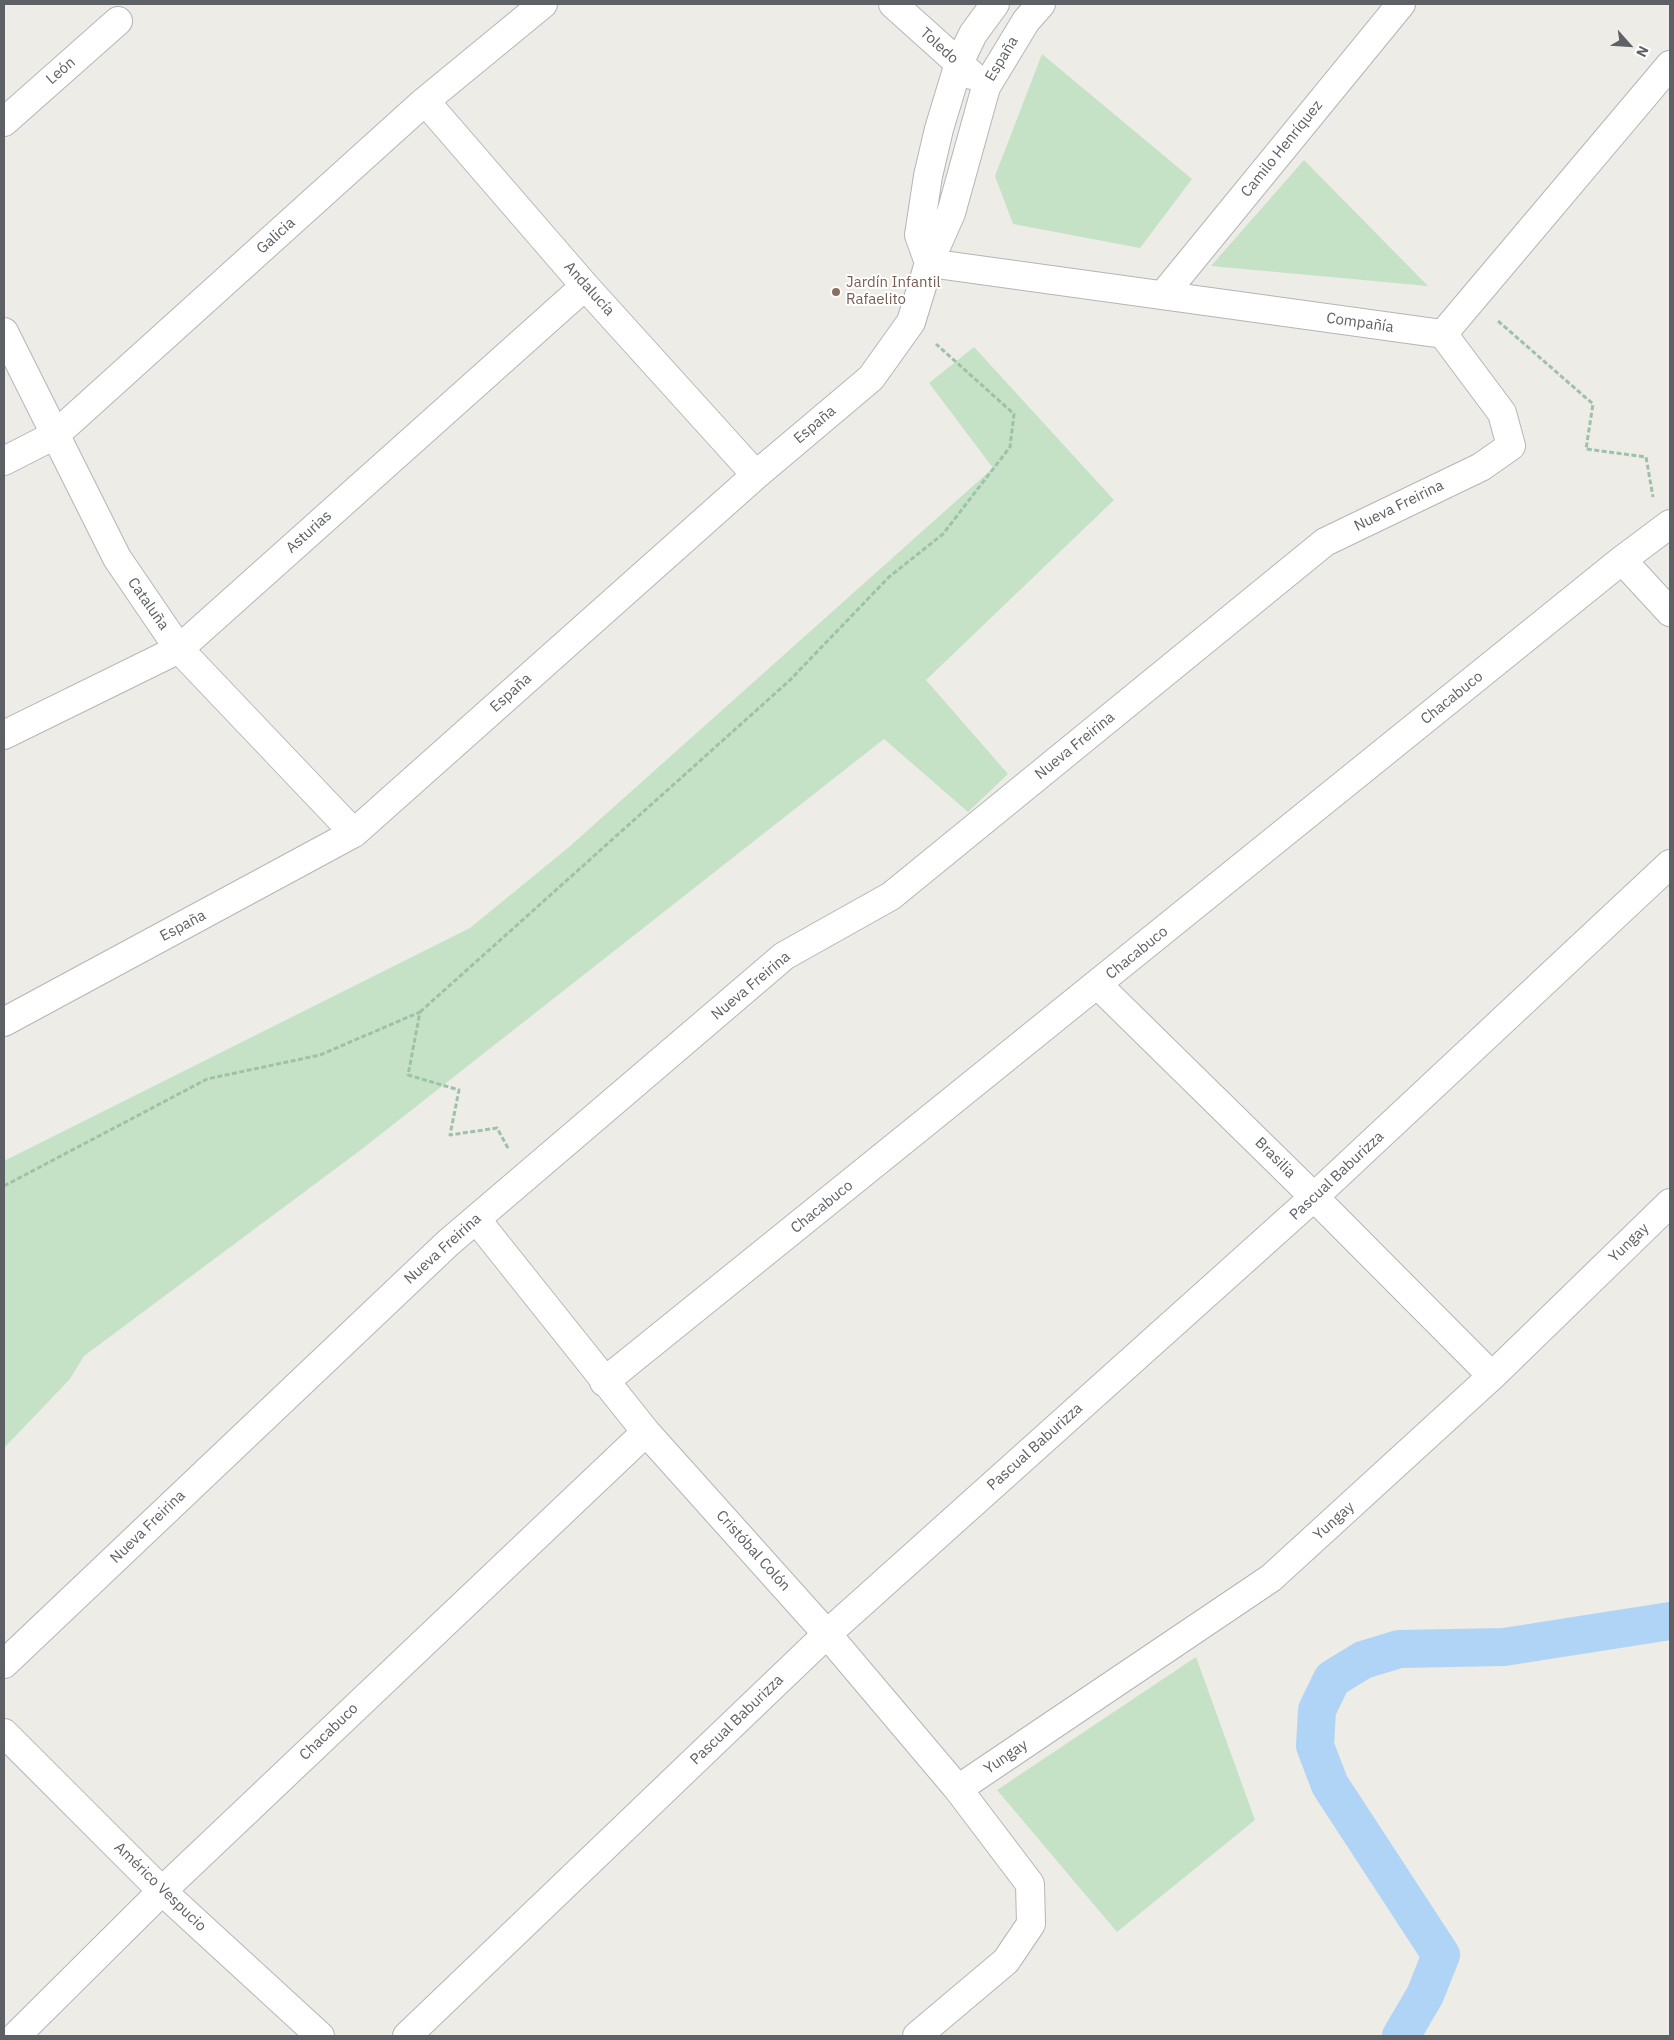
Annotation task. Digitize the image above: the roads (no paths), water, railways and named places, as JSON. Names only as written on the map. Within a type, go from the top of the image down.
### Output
[{"type":"street","name":"Galicia","points":[[4,461],[55,436],[425,101],[543,4]]},
{"type":"street","name":"Toledo","points":[[893,4],[986,87]]},
{"type":"street","points":[[928,263],[919,236],[930,167],[959,63],[973,34],[995,4]]},
{"type":"street","name":"España","points":[[4,1022],[354,834],[756,475],[871,378],[910,322],[928,263],[951,213],[986,87],[1021,29],[1041,4]]},
{"type":"street","name":"Camilo Henríquez","points":[[1163,295],[1401,4]]},
{"type":"street","name":"León","points":[[4,122],[118,21]]},
{"type":"street","points":[[1443,334],[1670,65]]},
{"type":"street","name":"Andalucía","points":[[425,101],[586,286],[756,475]]},
{"type":"street","name":"Compañía","points":[[928,263],[1443,334]]},
{"type":"street","name":"Asturias","points":[[4,735],[179,648],[586,286]]},
{"type":"street","name":"Cataluña","points":[[4,332],[116,558],[179,648],[354,834]]},
{"type":"street","name":"Nueva Freirina","points":[[4,1664],[448,1243],[784,956],[891,896],[1325,542],[1481,466],[1511,446],[1502,413],[1443,334]]},
{"type":"street","name":"Chacabuco","points":[[604,1382],[1622,560],[1665,528]]},
{"type":"street","points":[[1622,560],[1670,612]]},
{"type":"street","name":"Pascual Baburizza","points":[[407,2036],[826,1634],[1314,1197],[1670,864]]},
{"type":"street","name":"Brasilia","points":[[1098,985],[1314,1197],[1492,1376]]},
{"type":"street","name":"Yungay","points":[[958,1789],[1271,1578],[1492,1376],[1670,1203]]},
{"type":"street","name":"Cristóbal Colón","points":[[476,1219],[604,1382],[646,1432],[826,1634],[958,1789],[1030,1884],[1031,1924],[1006,1961],[916,2036]]},
{"type":"street","name":"Chacabuco","points":[[16,2036],[162,1891],[646,1432]]},
{"type":"street","name":"Américo Vespucio","points":[[4,1733],[162,1891],[320,2036]]},
{"type":"waterway","points":[[1401,2036],[1425,1995],[1441,1955],[1330,1785],[1315,1746],[1317,1710],[1332,1679],[1363,1660],[1399,1649],[1504,1647],[1670,1621]]},
{"type":"place","name":"Jardín Infantil Rafaelito","points":[[836,292]]}]
